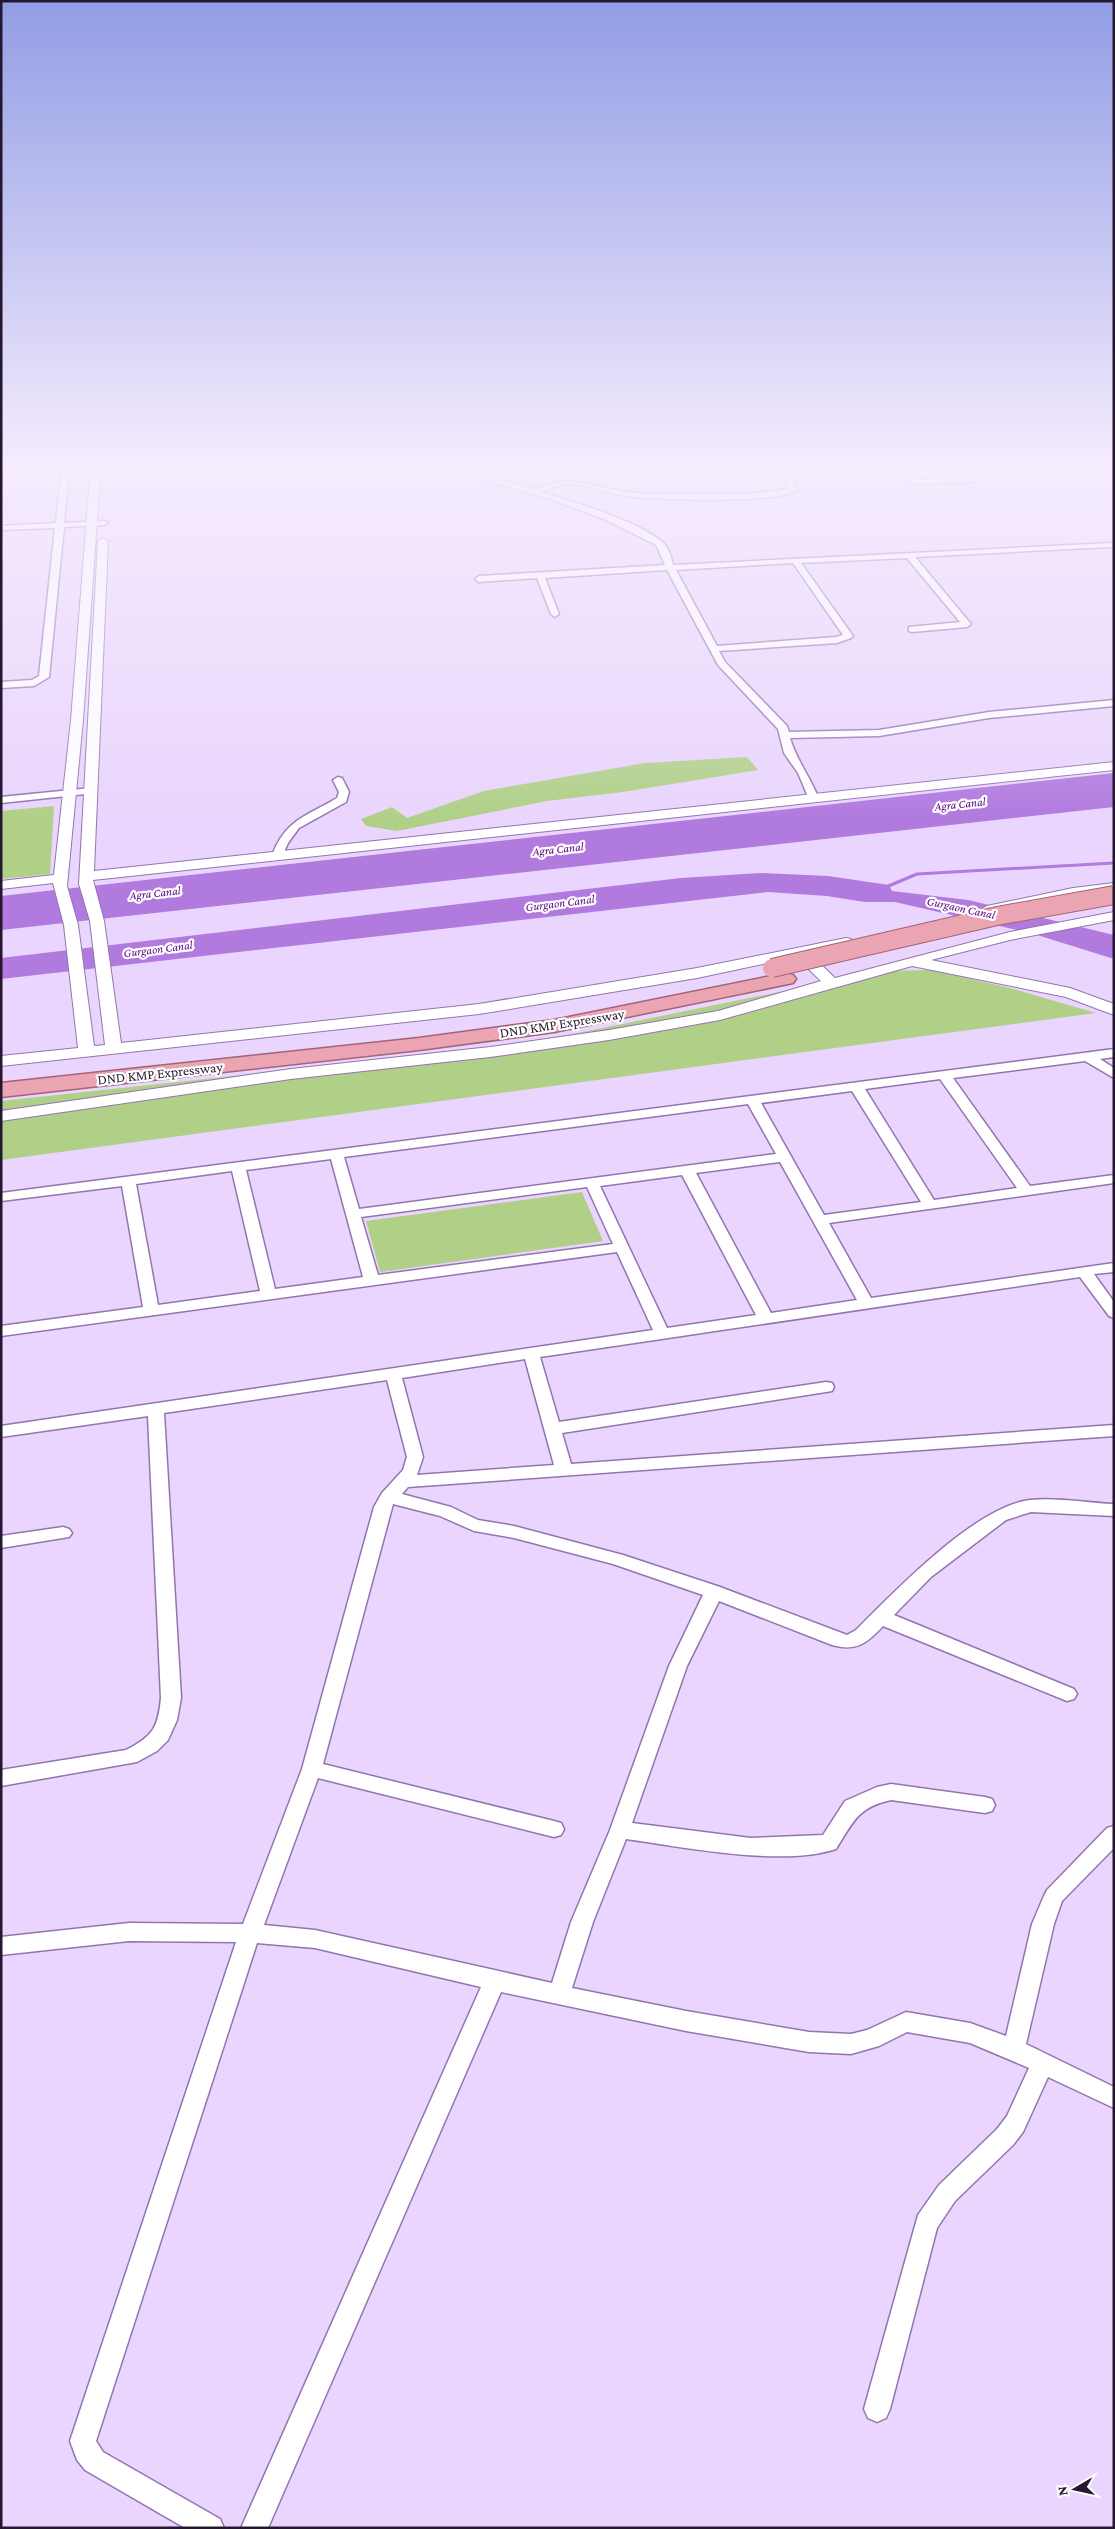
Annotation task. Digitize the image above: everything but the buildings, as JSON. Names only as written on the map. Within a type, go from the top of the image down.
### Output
[{"type":"highway","name":"DND KMP Expressway","points":[[1,1077],[486,1022],[614,1002],[779,974],[997,916],[1114,895]]},
{"type":"highway","name":"DND KMP Expressway","points":[[1,1090],[410,1045],[554,1026],[779,974],[1006,927],[1114,907]]},
{"type":"street","points":[[1,685],[34,683],[44,677],[53,583]]},
{"type":"street","points":[[87,1052],[71,925],[61,882],[92,583]]},
{"type":"street","points":[[96,583],[87,880],[100,939],[114,1049]]},
{"type":"street","points":[[543,583],[555,614]]},
{"type":"street","points":[[678,583],[721,663],[780,724],[788,753],[814,797]]},
{"type":"street","points":[[713,649],[837,640],[848,636],[811,583]]},
{"type":"street","points":[[912,629],[967,624],[932,583]]},
{"type":"street","points":[[783,735],[879,733],[996,714],[1114,703]]},
{"type":"street","points":[[87,880],[278,855],[1114,766]]},
{"type":"street","points":[[278,855],[284,837],[291,828],[342,800],[344,792],[338,780]]},
{"type":"street","points":[[1,800],[91,795]]},
{"type":"street","points":[[1,808],[69,797]]},
{"type":"street","points":[[1,885],[61,882]]},
{"type":"street","points":[[1,1061],[479,1009],[697,973],[956,918],[1008,905],[1073,892],[1114,887]]},
{"type":"street","points":[[1,1116],[291,1074],[490,1052],[609,1035],[720,1015],[911,961],[1028,933],[1114,916]]},
{"type":"street","points":[[798,952],[833,984]]},
{"type":"street","points":[[911,961],[1070,993],[1114,1010]]},
{"type":"street","points":[[1,1197],[1114,1053]]},
{"type":"street","points":[[1087,1056],[1114,1074]]},
{"type":"street","points":[[944,1075],[1026,1191]]},
{"type":"street","points":[[856,1086],[930,1204]]},
{"type":"street","points":[[752,1100],[867,1304]]},
{"type":"street","points":[[336,1153],[372,1281]]},
{"type":"street","points":[[353,1214],[784,1157]]},
{"type":"street","points":[[238,1166],[269,1295]]},
{"type":"street","points":[[687,1170],[766,1319]]},
{"type":"street","points":[[820,1220],[1114,1179]]},
{"type":"street","points":[[128,1180],[151,1311]]},
{"type":"street","points":[[592,1183],[662,1334]]},
{"type":"street","points":[[1,1331],[622,1247]]},
{"type":"street","points":[[1,1432],[1114,1267]]},
{"type":"street","points":[[1084,1271],[1114,1313]]},
{"type":"street","points":[[531,1353],[564,1470]]},
{"type":"street","points":[[211,2528],[94,2460],[86,2451],[83,2441],[250,1933],[312,1769],[379,1517],[388,1497],[414,1469],[415,1456],[393,1374]]},
{"type":"street","points":[[552,1429],[826,1387]]},
{"type":"street","points":[[1,1778],[130,1757],[163,1735],[169,1720],[172,1698],[156,1409]]},
{"type":"street","points":[[403,1482],[1114,1430]]},
{"type":"street","points":[[388,1497],[445,1512],[474,1524],[514,1532],[617,1559],[714,1592],[848,1642],[858,1639],[925,1572],[1000,1516],[1030,1506],[1114,1510]]},
{"type":"street","points":[[1,1542],[63,1534]]},
{"type":"street","points":[[559,1994],[582,1922],[620,1830],[678,1666],[714,1592]]},
{"type":"street","points":[[880,1617],[1067,1694]]},
{"type":"street","points":[[312,1769],[554,1829]]},
{"type":"street","points":[[620,1830],[748,1846],[816,1845],[829,1843],[852,1807],[877,1795],[891,1792],[985,1805]]},
{"type":"street","points":[[1014,2049],[1043,1924],[1054,1896],[1114,1834]]},
{"type":"street","points":[[1,1946],[129,1932],[250,1933],[314,1939],[356,1947],[495,1981],[686,2021],[808,2042],[851,2044],[870,2039],[906,2022],[970,2033],[1043,2062],[1114,2098]]},
{"type":"street","points":[[254,2528],[495,1981]]},
{"type":"street","points":[[877,2409],[926,2223],[947,2193],[1006,2137],[1015,2124],[1043,2062]]},
{"type":"green space","points":[[747,757],[758,770],[623,792],[547,801],[397,831],[366,826],[361,819],[392,807],[407,818],[484,791],[645,763]]},
{"type":"green space","points":[[54,806],[50,874],[1,879],[1,811]]},
{"type":"green space","points":[[932,970],[1010,988],[1096,1013],[1,1160],[1,1101],[493,1048],[578,1033],[882,971]]},
{"type":"green space","points":[[582,1192],[603,1241],[380,1272],[366,1221]]},
{"type":"water","name":"Agra Canal","points":[[1114,773],[1114,807],[1,930],[1,896]]},
{"type":"water","name":"Gurgaon Canal","points":[[760,873],[828,876],[889,885],[892,891],[968,900],[1114,935],[1114,959],[1034,934],[895,902],[865,902],[827,896],[768,892],[1,979],[1,958],[681,878]]},
{"type":"waterway","points":[[886,887],[917,874],[1114,863]]}]
